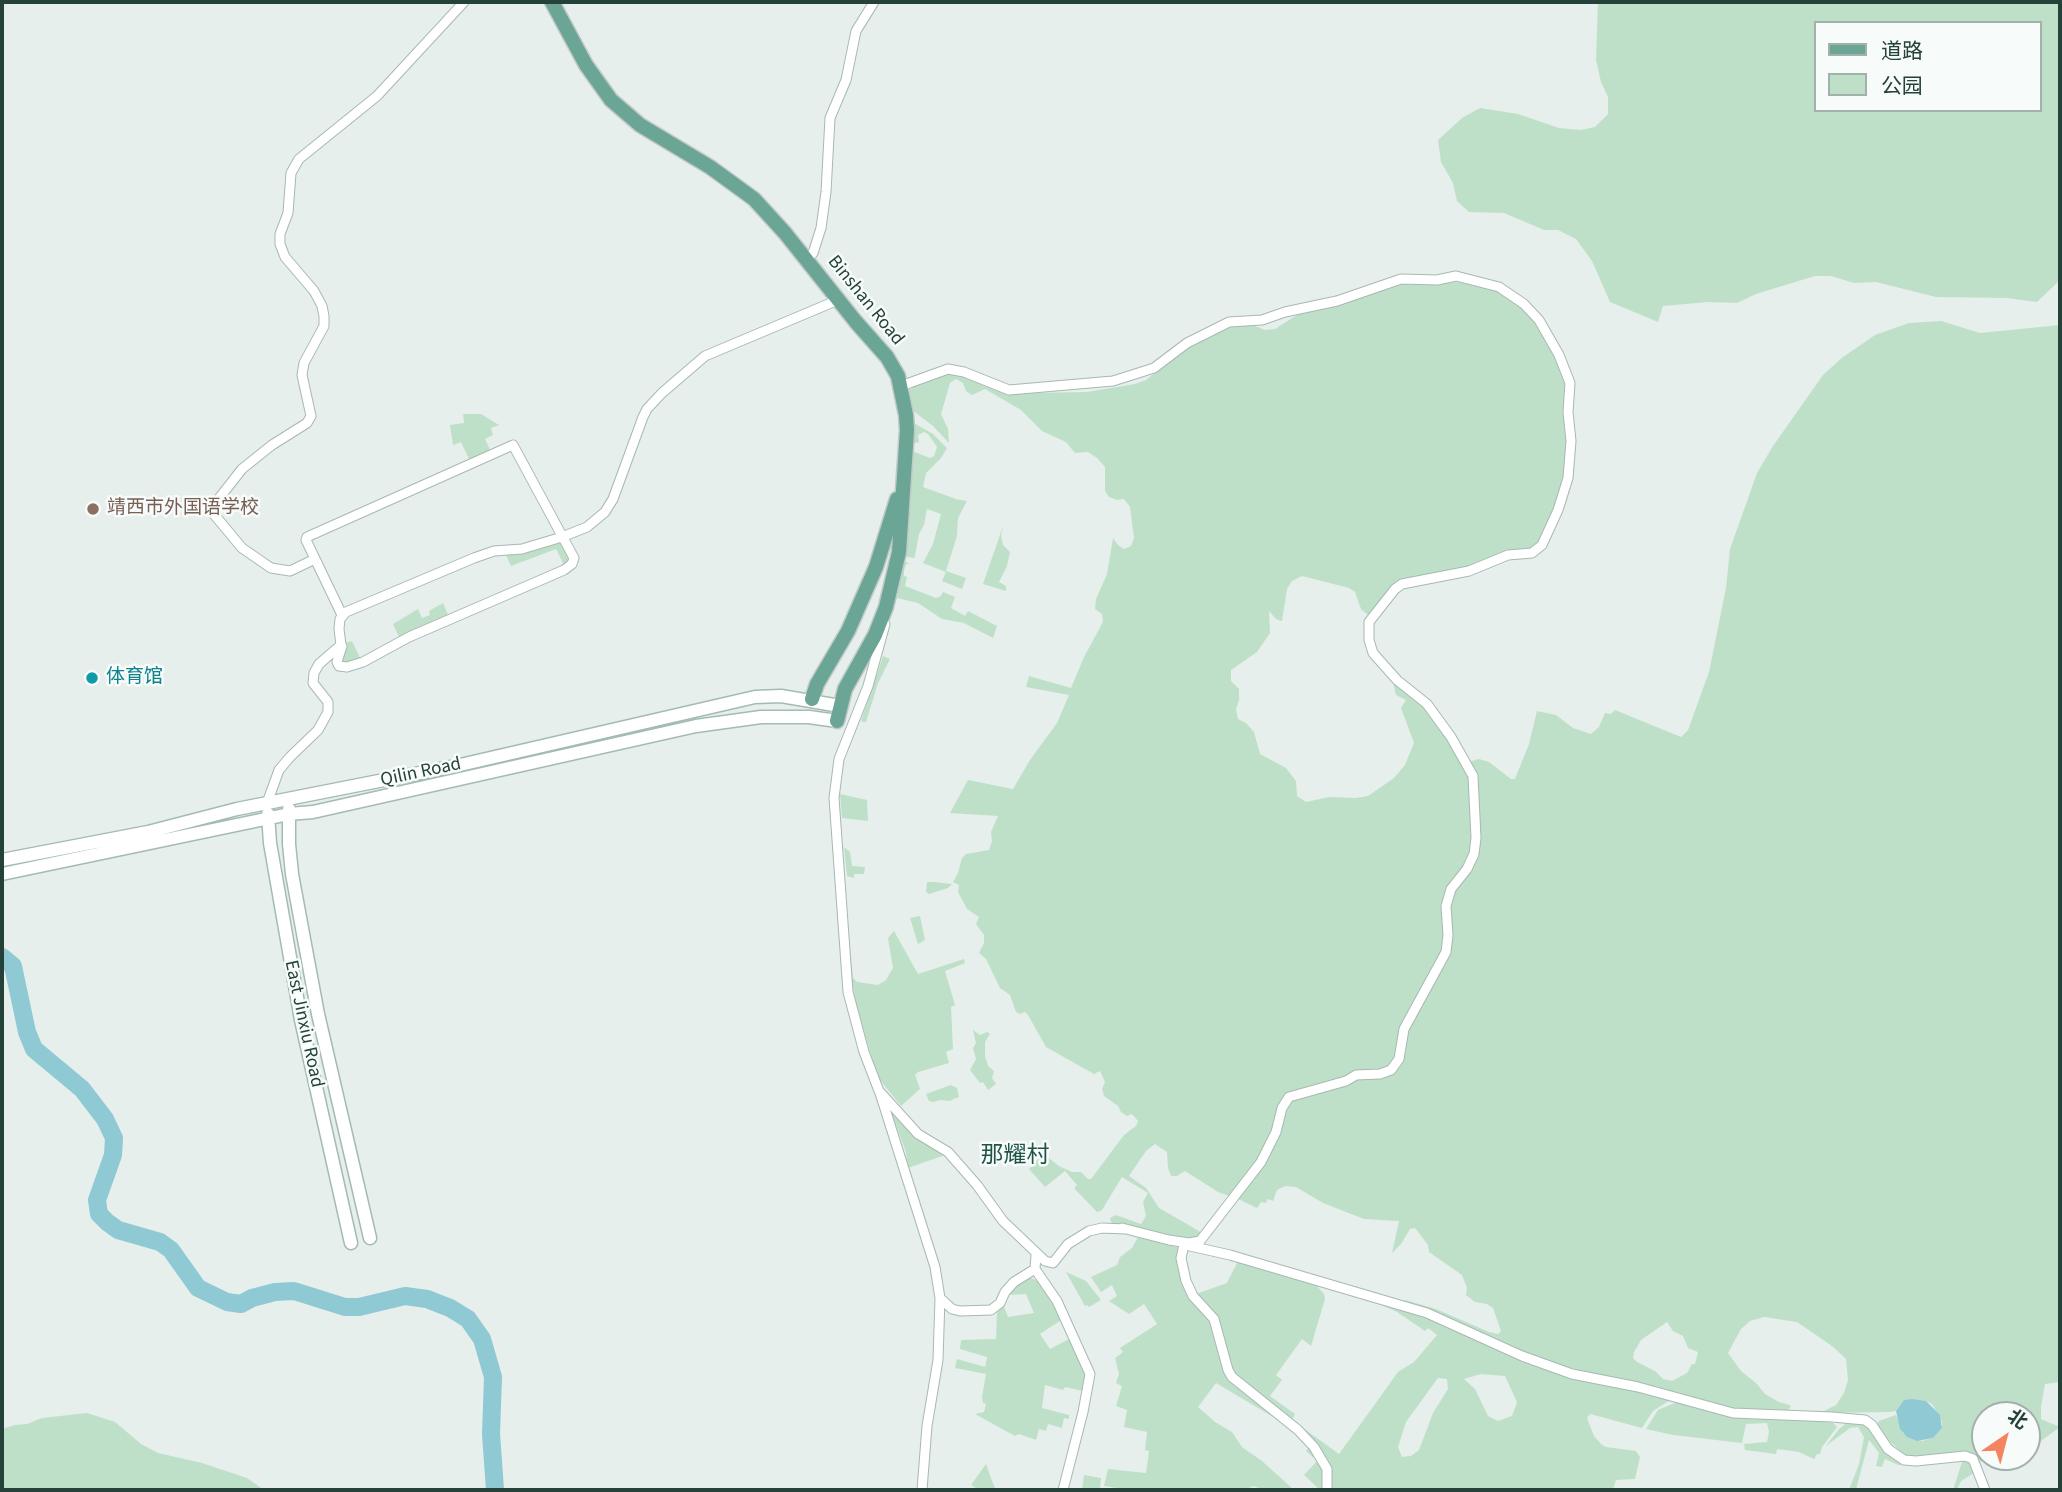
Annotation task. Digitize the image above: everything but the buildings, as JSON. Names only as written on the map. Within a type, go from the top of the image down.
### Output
[{"type":"main road","name":"Binshan Road","points":[[549,2],[576,58],[607,102],[638,129],[733,187],[771,223],[882,359],[893,378],[902,415],[899,487],[894,511],[876,567],[848,631],[817,684],[812,699]]},
{"type":"main road","name":"Binshan Road","points":[[836,301],[887,357],[901,386],[907,430],[899,552],[886,607],[875,635],[845,689],[838,713]]},
{"type":"main road","name":"Qilin Road","points":[[2,860],[148,832],[267,803],[460,765],[755,696],[782,695],[812,699],[838,713]]},
{"type":"main road","name":"Qilin Road","points":[[2,874],[289,814],[313,812],[696,726],[761,717],[809,717],[838,713]]},
{"type":"main road","name":"East Jinxiu Road","points":[[288,800],[291,864],[318,1014],[370,1238]]},
{"type":"main road","name":"East Jinxiu Road","points":[[267,803],[285,938],[351,1243]]},
{"type":"street","points":[[315,559],[290,571],[271,568],[242,548],[212,512],[212,506],[242,469],[272,444],[307,423],[311,416],[302,375],[304,363],[324,326],[324,316],[314,290],[285,257],[280,244],[288,213],[291,173],[299,159],[377,96],[464,2]]},
{"type":"street","points":[[805,262],[813,253],[821,228],[830,118],[846,80],[856,31],[874,2]]},
{"type":"street","points":[[879,1091],[918,1134],[948,1153],[977,1185],[1003,1221],[1036,1255],[1053,1263],[1079,1235],[1102,1228],[1122,1228],[1189,1243],[1200,1241],[1261,1162],[1289,1097],[1346,1081],[1356,1075],[1380,1074],[1391,1070],[1399,1059],[1404,1029],[1446,952],[1446,906],[1451,889],[1467,869],[1474,854],[1476,838],[1473,776],[1451,737],[1427,704],[1398,680],[1373,653],[1369,640],[1369,622],[1402,584],[1469,571],[1508,555],[1532,553],[1542,545],[1569,478],[1571,441],[1568,412],[1570,383],[1559,355],[1539,320],[1524,304],[1499,287],[1456,276],[1437,280],[1401,279],[1337,301],[1285,312],[1262,320],[1229,322],[1187,343],[1154,368],[1114,382],[1009,390],[964,372],[947,369],[901,386]]},
{"type":"street","points":[[342,615],[373,599],[474,558],[495,551],[522,548],[587,527],[605,512],[617,492],[646,409],[700,360],[836,301]]},
{"type":"street","points":[[513,445],[562,537],[574,561],[564,570],[409,637],[363,662],[347,667],[338,666],[342,615],[306,540],[309,536],[513,445]]},
{"type":"street","points":[[886,607],[886,621],[879,651],[839,759],[834,797],[848,992],[864,1052],[919,1211],[935,1267],[940,1298],[939,1360],[927,1426],[922,1490]]},
{"type":"street","points":[[267,803],[279,770],[324,722],[328,702],[313,683],[314,673],[319,664],[341,645]]},
{"type":"street","points":[[1122,1228],[1166,1242],[1230,1255],[1427,1313],[1522,1356],[1572,1374],[1638,1387],[1733,1413],[1865,1420],[1888,1449],[1904,1460],[1965,1455],[1973,1459],[1985,1490]]},
{"type":"street","points":[[1184,1245],[1181,1258],[1186,1281],[1193,1296],[1214,1319],[1232,1377],[1298,1430],[1314,1447],[1326,1469],[1327,1490]]},
{"type":"street","points":[[1036,1255],[1035,1269],[1058,1301],[1090,1374],[1063,1490]]},
{"type":"street","points":[[940,1298],[952,1309],[960,1311],[991,1310],[1000,1303],[1014,1282],[1035,1269]]},
{"type":"green space","points":[[1598,2],[2060,2],[2060,280],[2037,302],[2007,298],[1936,297],[1876,282],[1854,283],[1831,276],[1815,276],[1756,294],[1737,303],[1708,302],[1663,306],[1658,322],[1610,302],[1592,261],[1576,239],[1558,230],[1544,230],[1504,213],[1469,212],[1457,201],[1453,183],[1441,162],[1438,140],[1462,118],[1480,108],[1518,114],[1559,128],[1581,130],[1595,127],[1608,114],[1608,97],[1596,60]]},
{"type":"green space","points":[[1402,282],[1430,285],[1455,282],[1477,285],[1497,291],[1526,309],[1536,319],[1568,380],[1567,478],[1540,543],[1527,552],[1389,592],[1381,599],[1376,610],[1368,615],[1361,609],[1355,592],[1349,588],[1302,576],[1292,581],[1287,589],[1282,621],[1269,611],[1270,633],[1257,652],[1231,670],[1231,681],[1239,689],[1236,709],[1238,719],[1254,732],[1260,754],[1286,768],[1296,781],[1297,796],[1306,802],[1329,797],[1368,796],[1394,778],[1405,765],[1414,743],[1401,708],[1406,700],[1396,695],[1392,678],[1425,705],[1471,775],[1472,853],[1450,888],[1444,951],[1418,1000],[1398,1058],[1390,1068],[1288,1094],[1269,1144],[1232,1197],[1218,1192],[1185,1171],[1171,1176],[1167,1152],[1155,1144],[1146,1151],[1129,1176],[1146,1188],[1159,1208],[1199,1231],[1201,1233],[1198,1237],[1178,1238],[1112,1224],[1110,1218],[1116,1215],[1141,1224],[1146,1216],[1143,1202],[1148,1193],[1122,1177],[1102,1210],[1097,1212],[1074,1188],[1077,1185],[1065,1171],[1045,1187],[1029,1169],[1041,1156],[1046,1156],[1059,1166],[1072,1172],[1081,1172],[1091,1179],[1138,1121],[1132,1114],[1127,1116],[1121,1112],[1118,1106],[1104,1096],[1102,1089],[1105,1082],[1100,1071],[1094,1074],[1046,1047],[1028,1015],[1025,1012],[1016,1012],[1010,995],[1000,988],[986,959],[979,953],[984,943],[984,935],[976,924],[979,917],[967,909],[958,892],[959,885],[953,882],[966,854],[989,850],[991,832],[998,816],[950,813],[968,780],[1013,789],[1057,723],[1069,695],[1026,687],[1029,676],[1071,688],[1103,622],[1102,614],[1095,609],[1096,599],[1107,574],[1113,538],[1124,549],[1131,546],[1134,538],[1130,507],[1124,499],[1109,497],[1105,491],[1105,467],[1097,458],[1088,452],[1075,453],[1066,442],[1042,431],[1021,410],[985,389],[972,395],[966,391],[963,383],[956,379],[950,383],[941,414],[948,429],[949,443],[912,410],[908,391],[918,384],[953,372],[1026,393],[1087,392],[1135,384],[1146,380],[1181,352],[1223,326],[1250,324],[1265,330],[1275,329],[1297,315],[1343,304]]},
{"type":"green space","points":[[1941,321],[1980,333],[2060,325],[2060,1382],[2045,1384],[2041,1407],[2041,1401],[1971,1401],[1971,1456],[1962,1452],[1928,1457],[1906,1456],[1881,1434],[1876,1426],[1879,1421],[1896,1415],[1903,1433],[1912,1439],[1922,1441],[1933,1438],[1942,1428],[1942,1421],[1932,1404],[1926,1401],[1904,1400],[1896,1411],[1890,1412],[1820,1413],[1836,1405],[1844,1393],[1848,1380],[1846,1359],[1797,1322],[1764,1317],[1750,1321],[1741,1329],[1728,1353],[1741,1371],[1765,1394],[1791,1406],[1788,1410],[1729,1408],[1659,1387],[1599,1376],[1540,1359],[1401,1302],[1405,1300],[1436,1309],[1489,1332],[1498,1334],[1501,1331],[1493,1308],[1475,1302],[1466,1295],[1467,1288],[1462,1275],[1429,1252],[1428,1245],[1415,1228],[1410,1229],[1392,1253],[1399,1221],[1364,1219],[1323,1203],[1296,1187],[1285,1186],[1277,1190],[1273,1201],[1268,1199],[1266,1203],[1261,1202],[1257,1208],[1236,1198],[1291,1098],[1355,1077],[1393,1072],[1405,1030],[1447,954],[1447,919],[1453,891],[1475,854],[1468,762],[1479,759],[1489,762],[1511,779],[1515,779],[1529,744],[1537,711],[1556,715],[1573,728],[1591,734],[1599,727],[1605,713],[1611,714],[1615,710],[1681,737],[1688,730],[1709,672],[1726,588],[1730,549],[1757,473],[1823,375],[1875,335],[1909,323]],"holes":[[[1667,1322],[1673,1331],[1683,1336],[1688,1348],[1698,1352],[1695,1364],[1692,1364],[1687,1373],[1672,1381],[1663,1379],[1633,1358],[1641,1340]]]},
{"type":"green space","points":[[463,414],[481,414],[499,425],[491,428],[493,435],[485,439],[491,452],[470,461],[461,442],[453,445],[450,425],[464,423]]},
{"type":"green space","points":[[912,422],[933,434],[947,448],[926,473],[923,487],[967,501],[958,518],[957,536],[946,571],[966,578],[962,589],[942,581],[946,572],[923,563],[933,544],[941,514],[927,509],[914,558],[903,556],[910,450],[930,458],[934,456],[937,447],[924,432],[918,435],[919,442],[912,444]]},
{"type":"green space","points":[[1003,526],[1003,545],[1010,552],[999,582],[1006,586],[1006,591],[983,584]]},
{"type":"green space","points":[[561,542],[571,562],[565,567],[556,549],[511,566],[505,553]]},
{"type":"green space","points":[[906,562],[910,564],[906,564],[904,571],[904,576],[907,577],[905,586],[936,598],[943,592],[955,597],[951,608],[965,616],[968,611],[997,626],[993,638],[964,623],[942,619],[918,603],[897,598],[901,564]]},
{"type":"green space","points":[[443,603],[449,617],[400,639],[393,624],[418,609],[422,618],[430,615],[429,611]]},
{"type":"green space","points":[[352,641],[361,660],[345,663],[341,661],[345,643]]},
{"type":"green space","points":[[883,656],[890,659],[878,683],[866,722],[863,722],[861,721]]},
{"type":"green space","points":[[840,794],[867,800],[868,821],[842,818]]},
{"type":"green space","points":[[844,847],[850,852],[852,866],[865,867],[864,874],[854,874],[854,878],[847,876]]},
{"type":"green space","points":[[927,882],[952,884],[929,894],[926,892]]},
{"type":"green space","points":[[920,916],[925,940],[918,944],[910,918]]},
{"type":"green space","points":[[894,931],[918,974],[964,959],[965,963],[945,971],[955,1005],[951,1007],[953,1049],[946,1052],[949,1063],[918,1072],[915,1075],[920,1089],[901,1106],[880,1080],[858,1012],[850,973],[851,959],[853,978],[857,982],[878,985],[886,980],[893,968],[888,938]]},
{"type":"green space","points":[[973,1030],[980,1035],[987,1032],[990,1034],[985,1042],[985,1056],[988,1066],[994,1071],[992,1078],[996,1084],[988,1090],[970,1070],[976,1059]]},
{"type":"green space","points":[[951,1085],[957,1088],[959,1097],[949,1101],[929,1101],[926,1094]]},
{"type":"green space","points":[[890,1109],[920,1139],[945,1155],[908,1168],[906,1152]]},
{"type":"green space","points":[[1138,1237],[1180,1248],[1184,1282],[1209,1315],[1225,1369],[1285,1424],[1216,1383],[1198,1407],[1232,1432],[1242,1447],[1294,1490],[1263,1490],[1254,1486],[1244,1490],[1130,1490],[1104,1486],[1108,1469],[1146,1473],[1149,1451],[1145,1450],[1147,1432],[1124,1427],[1127,1410],[1116,1406],[1122,1386],[1116,1383],[1119,1374],[1115,1358],[1123,1352],[1120,1348],[1157,1324],[1144,1304],[1129,1314],[1109,1301],[1117,1296],[1112,1285],[1101,1292],[1091,1277],[1117,1265],[1120,1257],[1132,1248]]},
{"type":"green space","points":[[1238,1261],[1316,1285],[1324,1294],[1325,1299],[1311,1346],[1302,1339],[1276,1375],[1282,1380],[1270,1396],[1295,1414],[1292,1420],[1339,1454],[1398,1372],[1414,1362],[1437,1335],[1371,1300],[1423,1316],[1523,1362],[1574,1379],[1670,1400],[1653,1411],[1642,1428],[1590,1414],[1587,1418],[1594,1436],[1601,1444],[1636,1451],[1640,1457],[1635,1479],[1616,1480],[1613,1490],[1329,1490],[1323,1458],[1234,1376],[1216,1319],[1196,1294],[1227,1283]],"holes":[[[1481,1374],[1505,1376],[1517,1402],[1512,1416],[1498,1421],[1488,1416],[1475,1389],[1464,1379]],[[1438,1378],[1447,1379],[1448,1389],[1433,1413],[1419,1450],[1411,1456],[1402,1457],[1398,1447],[1406,1422]]]},
{"type":"green space","points":[[1066,1272],[1086,1281],[1101,1300],[1089,1307],[1085,1306]]},
{"type":"green space","points":[[1029,1277],[1042,1283],[1063,1319],[1040,1334],[1050,1349],[1071,1338],[1086,1371],[1083,1391],[1065,1387],[1063,1390],[1045,1385],[1042,1408],[1069,1415],[1069,1419],[1064,1418],[1062,1428],[1048,1424],[1046,1431],[1039,1429],[1036,1440],[1019,1434],[1015,1436],[975,1414],[984,1412],[986,1404],[983,1403],[982,1397],[986,1374],[955,1368],[957,1359],[985,1367],[987,1357],[960,1349],[961,1340],[996,1339],[997,1313],[1003,1304],[1008,1317],[1034,1313],[1026,1294],[1008,1295],[1010,1290]]},
{"type":"green space","points":[[1677,1402],[1717,1414],[1826,1422],[1837,1427],[1814,1459],[1799,1452],[1777,1449],[1776,1454],[1745,1450],[1744,1444],[1767,1442],[1767,1423],[1746,1424],[1742,1443],[1646,1429],[1658,1410]]},
{"type":"green space","points":[[87,1413],[115,1422],[141,1444],[158,1453],[202,1463],[247,1478],[264,1490],[2,1490],[2,1429],[42,1418]]},
{"type":"green space","points":[[2041,1419],[2060,1427],[2041,1441]]},
{"type":"green space","points":[[1848,1422],[1861,1423],[1867,1427],[1901,1463],[1898,1465],[1885,1459],[1882,1467],[1876,1466],[1879,1453],[1869,1440],[1856,1490],[1849,1490],[1859,1464],[1864,1437],[1858,1427],[1850,1428],[1826,1446]]},
{"type":"green space","points":[[1310,1446],[1325,1469],[1326,1490],[1320,1490],[1304,1475],[1317,1461],[1306,1451]]},
{"type":"green space","points":[[1963,1459],[1969,1462],[1974,1473],[1961,1481],[1957,1490],[1953,1490]]},
{"type":"green space","points":[[986,1464],[996,1490],[979,1490],[971,1485]]},
{"type":"green space","points":[[1084,1475],[1101,1478],[1100,1490],[1082,1490]]},
{"type":"water","points":[[1904,1400],[1926,1401],[1940,1415],[1942,1428],[1933,1438],[1917,1441],[1907,1437],[1900,1429],[1896,1411]]},
{"type":"waterway","points":[[2,957],[13,966],[27,1032],[34,1049],[82,1089],[105,1119],[114,1138],[113,1155],[97,1200],[99,1214],[118,1230],[160,1242],[171,1250],[198,1288],[227,1302],[241,1304],[275,1292],[294,1291],[345,1307],[359,1307],[405,1296],[427,1299],[468,1319],[482,1339],[493,1377],[491,1434],[495,1490]]},
{"type":"place","name":"靖西市外国语学校","points":[[93,509]]},
{"type":"place","name":"体育馆","points":[[92,678]]},
{"type":"district","name":"那耀村","points":[[1015,1157]]}]
